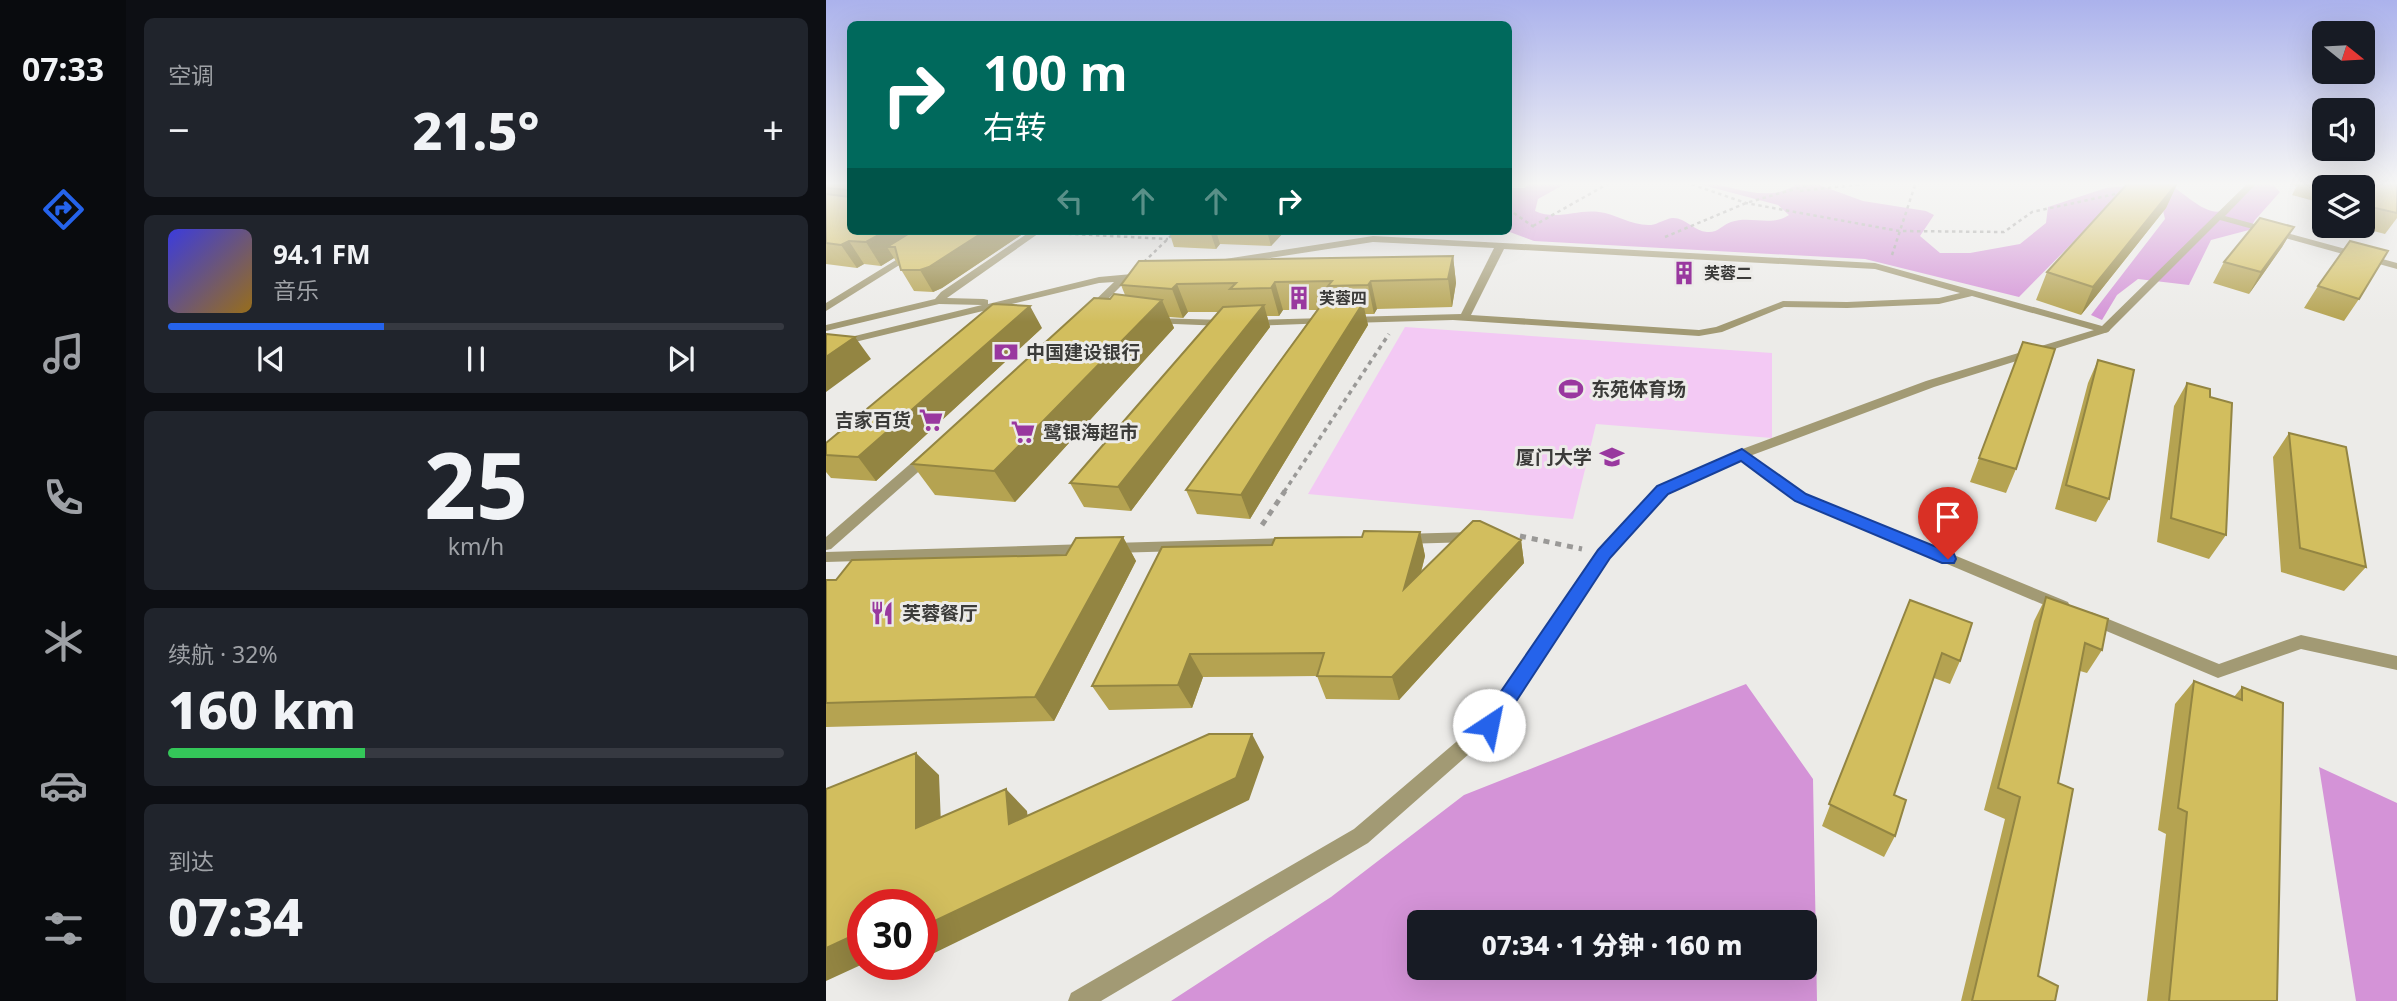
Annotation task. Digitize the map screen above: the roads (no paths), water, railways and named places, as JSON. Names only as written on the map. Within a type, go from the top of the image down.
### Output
[{"type":"street","points":[[1079,1001],[1361,836],[1489,725],[1604,554],[1663,490],[1742,454],[1930,384],[2104,330],[2206,229]]},
{"type":"street","points":[[2260,229],[2397,267]]},
{"type":"street","points":[[939,301],[944,294],[1030,235]]},
{"type":"street","points":[[1328,245],[1336,235]]},
{"type":"street","points":[[1209,265],[1373,239],[1875,266],[2104,330]]},
{"type":"street","points":[[826,307],[927,245]]},
{"type":"street","points":[[1464,318],[1502,246]]},
{"type":"street","points":[[826,346],[1099,280],[1155,274]]},
{"type":"street","points":[[1084,317],[1124,278]]},
{"type":"street","points":[[1143,320],[1191,324],[1464,318],[1699,333],[1718,330],[1783,304],[1847,305],[1939,301],[1972,293]]},
{"type":"street","points":[[826,328],[939,301],[986,302],[997,306]]},
{"type":"street","points":[[826,545],[938,447]]},
{"type":"street","points":[[1742,454],[1801,497],[2218,671],[2301,642],[2397,663]]},
{"type":"street","points":[[1385,540],[1520,536]]},
{"type":"street","points":[[826,557],[1304,542]]},
{"type":"place","name":"芙蓉二","points":[[1684,273]]},
{"type":"place","name":"芙蓉四","points":[[1299,298]]},
{"type":"place","name":"中国建设银行","points":[[1006,352]]},
{"type":"place","name":"东苑体育场","points":[[1571,389]]},
{"type":"place","name":"吉家百货","points":[[931,420]]},
{"type":"place","name":"鹭银海超市","points":[[1023,432]]},
{"type":"place","name":"厦门大学","points":[[1612,457]]},
{"type":"place","name":"芙蓉餐厅","points":[[882,613]]}]
